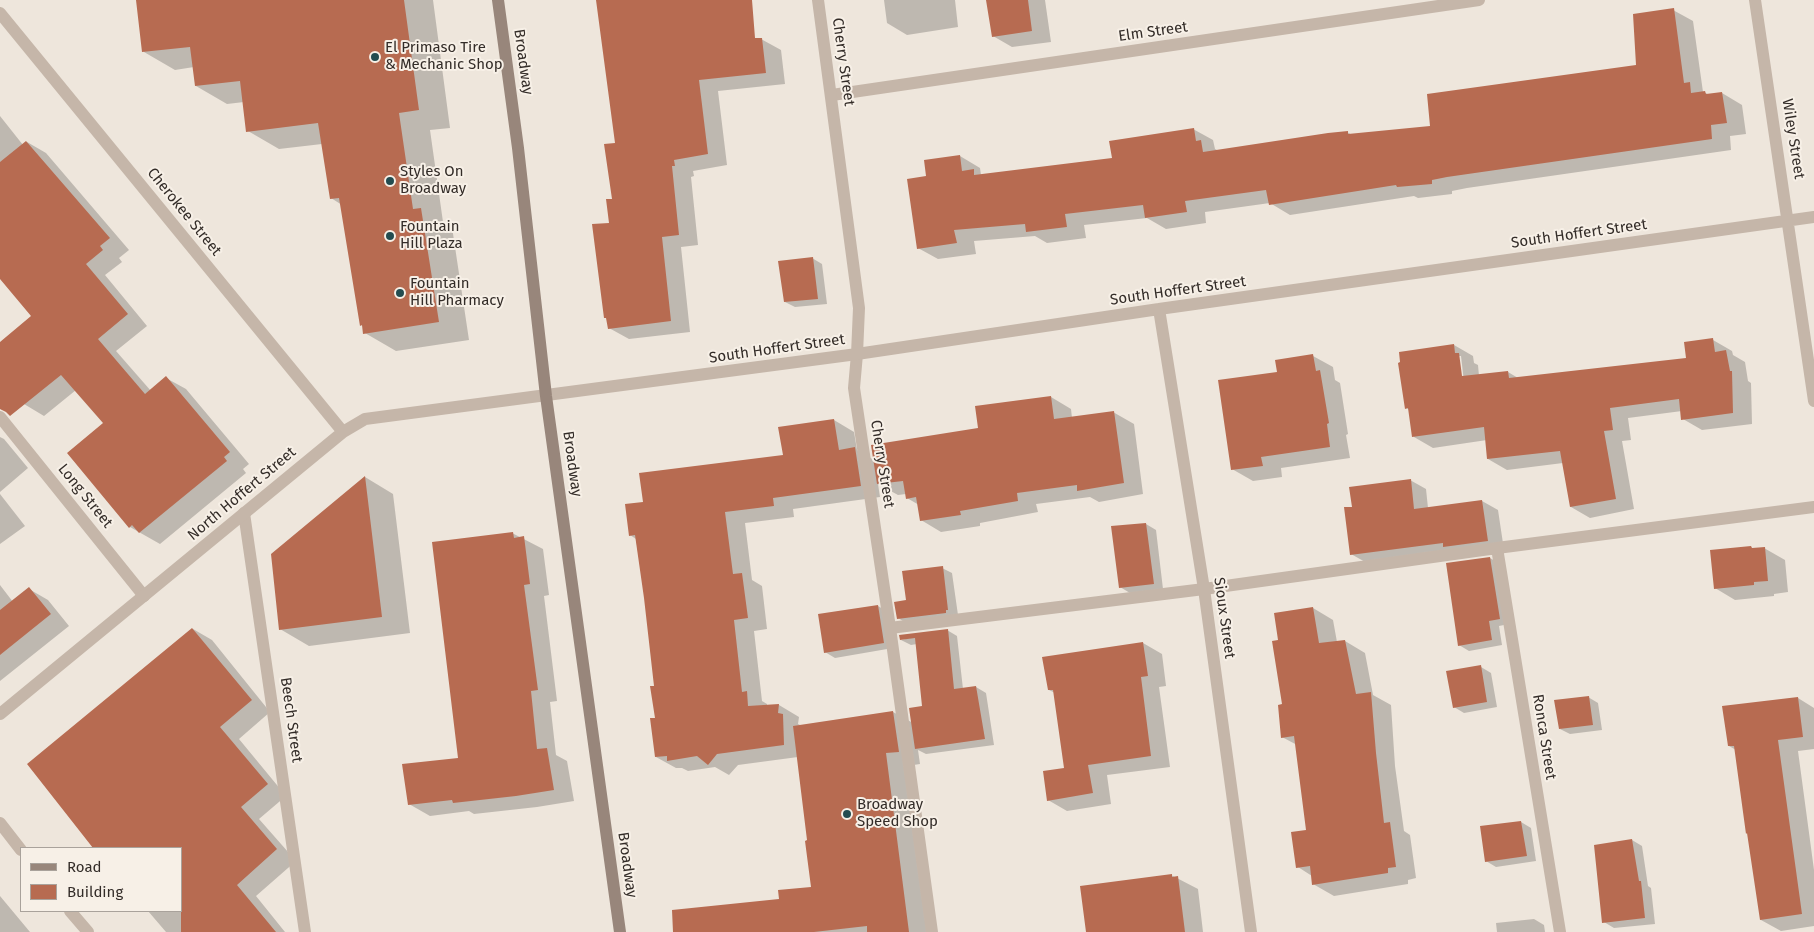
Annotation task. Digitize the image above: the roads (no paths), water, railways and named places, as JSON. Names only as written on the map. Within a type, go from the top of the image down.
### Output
[{"type":"main road","name":"Broadway","points":[[498,0],[518,148],[546,396],[620,932]]},
{"type":"street","name":"Cherry Street","points":[[818,0],[859,308],[854,388],[890,628],[932,932]]},
{"type":"street","name":"Elm Street","points":[[832,95],[1479,0]]},
{"type":"street","name":"Wiley Street","points":[[1755,0],[1814,401]]},
{"type":"street","name":"Cherokee Street","points":[[0,13],[343,432]]},
{"type":"street","name":"South Hoffert Street","points":[[546,396],[857,354],[1814,218]]},
{"type":"street","name":"Sioux Street","points":[[1159,310],[1204,589],[1251,932]]},
{"type":"street","name":"North Hoffert Street","points":[[0,714],[343,432],[365,419],[546,396]]},
{"type":"street","name":"Long Street","points":[[0,418],[144,596]]},
{"type":"street","points":[[890,628],[1204,589],[1497,548],[1814,507]]},
{"type":"street","name":"Beech Street","points":[[244,513],[305,932]]},
{"type":"street","name":"Ronca Street","points":[[1497,548],[1560,932]]},
{"type":"street","points":[[0,823],[20,849]]},
{"type":"street","points":[[71,912],[88,932]]},
{"type":"place","name":"El Primaso Tire & Mechanic Shop","points":[[375,57]]},
{"type":"place","name":"Styles On Broadway","points":[[390,181]]},
{"type":"place","name":"Fountain Hill Plaza","points":[[390,236]]},
{"type":"place","name":"Fountain Hill Pharmacy","points":[[400,293]]},
{"type":"place","name":"Broadway Speed Shop","points":[[847,814]]}]
